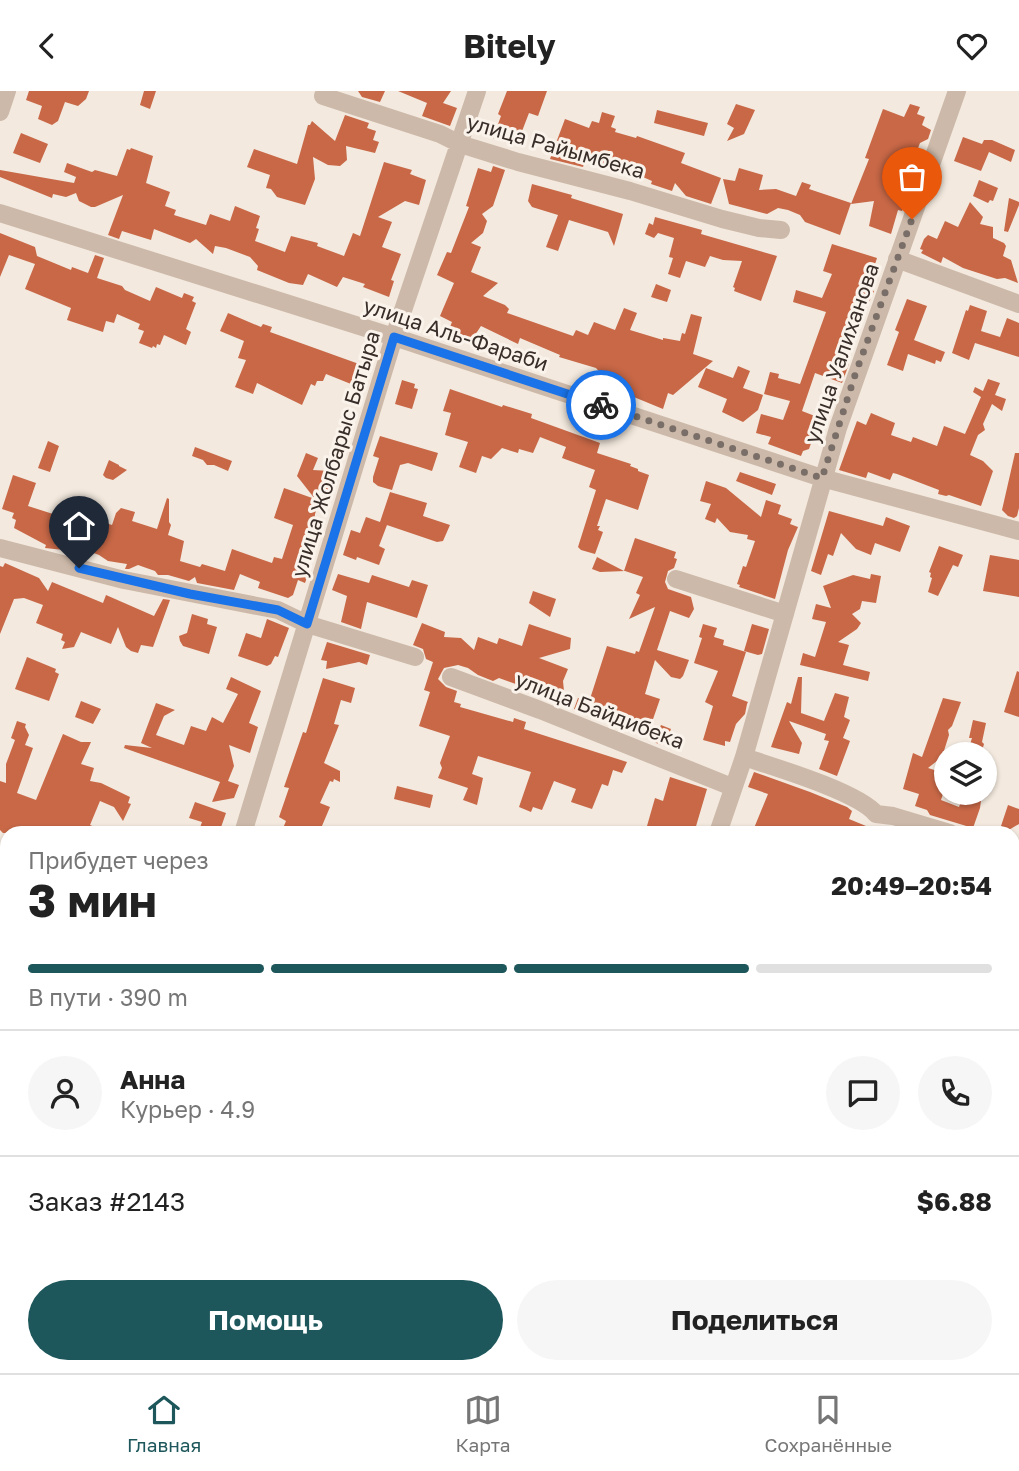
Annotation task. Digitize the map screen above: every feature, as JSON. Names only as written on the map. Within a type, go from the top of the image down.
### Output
[{"type":"street","points":[[0,113],[7,91]]},
{"type":"street","name":"улица Жолбарыс Батыра","points":[[245,826],[394,337],[477,91]]},
{"type":"street","name":"улица Уалиханова","points":[[720,826],[744,757],[822,478],[855,375],[957,91]]},
{"type":"street","name":"улица Райымбека","points":[[323,96],[440,134],[460,144],[722,219],[781,230]]},
{"type":"street","name":"улица Аль-Фараби","points":[[0,213],[394,337],[822,478],[1019,531]]},
{"type":"street","points":[[897,259],[1019,304]]},
{"type":"street","points":[[0,548],[124,580],[278,610],[307,624],[415,657]]},
{"type":"street","points":[[676,579],[785,614]]},
{"type":"street","name":"улица Байдибека","points":[[451,677],[732,787]]},
{"type":"street","points":[[744,757],[861,802],[876,814],[927,826]]},
{"type":"building","points":[[29,91],[89,91],[86,99],[78,106],[65,102],[58,121],[52,125],[38,119],[42,106],[26,100]]},
{"type":"building","points":[[144,91],[156,91],[150,109],[140,105]]},
{"type":"building","points":[[358,91],[385,91],[380,102],[362,97]]},
{"type":"building","points":[[398,91],[451,91],[443,103],[457,108],[450,126],[422,116],[427,103]]},
{"type":"building","points":[[507,91],[547,91],[538,116],[529,113],[519,139],[507,143],[493,138]]},
{"type":"building","points":[[736,104],[755,110],[744,134],[727,141],[734,128],[727,124]]},
{"type":"building","points":[[910,104],[920,107],[917,114],[925,117],[922,125],[931,130],[928,139],[920,143],[907,176],[913,178],[902,211],[898,210],[891,234],[869,226],[874,201],[851,204],[869,159],[865,158],[883,109],[904,117]]},
{"type":"building","points":[[657,110],[708,123],[704,136],[654,123]]},
{"type":"building","points":[[602,112],[615,116],[611,127],[616,129],[615,132],[636,138],[637,136],[685,153],[681,163],[721,178],[711,204],[686,196],[675,183],[672,191],[651,184],[652,181],[620,167],[596,164],[586,157],[583,167],[550,159],[565,119],[589,128],[592,121],[599,123]]},
{"type":"building","points":[[345,115],[369,123],[367,128],[376,131],[373,140],[379,142],[375,153],[346,146],[347,160],[340,166],[328,165],[313,157],[315,179],[305,205],[277,197],[271,189],[266,188],[270,175],[247,167],[254,149],[297,164],[308,125],[312,121],[335,141]]},
{"type":"building","points":[[21,133],[48,144],[40,163],[13,153]]},
{"type":"building","points":[[963,137],[982,144],[984,140],[992,140],[1015,150],[1011,162],[989,152],[981,171],[954,161]]},
{"type":"building","points":[[127,149],[153,156],[146,183],[170,192],[165,206],[176,210],[174,215],[206,225],[210,214],[230,221],[235,206],[260,216],[255,241],[285,252],[291,236],[318,243],[317,246],[344,256],[353,233],[360,236],[384,162],[412,170],[410,174],[426,180],[419,205],[405,201],[378,217],[392,222],[382,247],[401,254],[391,280],[394,281],[389,297],[363,287],[365,284],[343,277],[337,287],[308,274],[303,285],[289,283],[257,270],[258,266],[250,257],[215,246],[213,254],[196,239],[190,243],[154,229],[151,240],[122,231],[119,239],[108,235],[123,195],[91,207],[79,201],[76,193],[66,197],[53,194],[52,198],[0,177],[0,170],[74,183],[76,177],[64,172],[67,163],[92,172],[95,170],[117,176]]},
{"type":"building","points":[[493,166],[505,170],[493,206],[482,214],[487,221],[483,233],[471,243],[481,247],[471,272],[498,283],[483,296],[505,305],[509,309],[507,313],[573,336],[576,330],[588,335],[594,322],[615,330],[624,308],[637,313],[630,330],[663,340],[680,341],[691,314],[702,317],[693,354],[713,361],[673,395],[668,393],[663,409],[612,388],[615,381],[603,376],[596,368],[559,357],[560,355],[520,338],[518,344],[481,326],[471,341],[448,332],[452,322],[440,316],[454,283],[437,275],[447,252],[451,253],[469,207],[466,206],[478,168],[491,172]]},
{"type":"building","points":[[739,168],[763,175],[759,190],[776,189],[796,196],[802,182],[811,185],[809,189],[851,203],[840,235],[805,222],[800,215],[788,210],[778,208],[767,214],[729,204],[723,179],[735,181]]},
{"type":"building","points":[[979,180],[998,188],[993,201],[988,203],[973,196]]},
{"type":"building","points":[[532,184],[623,214],[614,246],[608,232],[569,220],[558,251],[546,247],[558,215],[532,207],[528,201]]},
{"type":"building","points":[[1009,198],[1019,202],[1019,205],[1008,232],[1004,231]]},
{"type":"building","points":[[970,202],[983,217],[980,224],[993,227],[993,238],[1006,246],[1003,256],[1011,260],[1018,283],[963,268],[943,257],[941,263],[921,253],[924,239],[928,235],[937,239],[945,221],[958,227]]},
{"type":"building","points":[[655,217],[702,230],[701,234],[777,256],[761,301],[734,291],[742,261],[710,256],[705,267],[686,261],[680,278],[668,274],[673,258],[669,257],[674,238],[658,233],[654,238],[645,234],[649,223],[653,225]]},
{"type":"building","points":[[0,233],[35,247],[37,256],[71,270],[72,267],[88,273],[95,255],[104,258],[97,278],[122,286],[125,290],[150,301],[156,287],[182,298],[184,293],[194,297],[192,301],[196,303],[186,329],[191,332],[186,345],[164,335],[156,348],[139,343],[144,331],[138,329],[140,324],[117,314],[114,323],[106,321],[103,332],[67,320],[71,308],[25,289],[35,264],[9,255],[0,277]]},
{"type":"building","points":[[832,244],[877,258],[867,289],[874,291],[859,325],[850,322],[853,340],[839,361],[849,364],[842,383],[815,373],[802,411],[820,418],[809,449],[803,451],[801,456],[768,444],[771,437],[756,433],[761,414],[783,420],[790,401],[764,394],[770,372],[779,374],[778,378],[800,384],[826,312],[793,302],[796,290],[822,298],[832,274],[823,271]]},
{"type":"building","points":[[656,284],[671,290],[667,302],[651,297]]},
{"type":"building","points":[[907,299],[927,306],[914,340],[945,352],[941,362],[936,360],[935,364],[908,354],[903,371],[887,365],[899,332],[895,330]]},
{"type":"building","points":[[970,305],[987,311],[981,331],[1000,337],[1007,318],[1019,323],[1019,357],[975,343],[969,360],[952,353]]},
{"type":"building","points":[[228,313],[261,327],[263,324],[272,327],[270,332],[359,364],[351,384],[326,374],[323,381],[317,381],[315,386],[311,384],[302,405],[257,383],[253,394],[235,387],[246,360],[238,358],[244,341],[220,331]]},
{"type":"building","points":[[738,366],[750,371],[743,388],[763,395],[758,410],[743,422],[722,412],[727,399],[698,387],[706,368],[733,378]]},
{"type":"building","points":[[988,379],[1000,383],[995,395],[1006,399],[1002,411],[992,404],[983,424],[985,430],[978,435],[970,455],[983,461],[993,471],[981,506],[938,494],[939,490],[897,474],[893,473],[890,480],[868,472],[866,478],[839,470],[857,421],[866,425],[871,413],[895,423],[891,435],[911,442],[913,437],[937,446],[944,426],[965,434],[981,397],[973,392],[975,387],[983,391]]},
{"type":"building","points":[[402,380],[415,384],[414,388],[418,389],[412,409],[395,404]]},
{"type":"building","points":[[450,389],[532,414],[531,418],[600,443],[597,453],[631,464],[630,466],[638,471],[649,475],[638,510],[606,499],[597,526],[600,526],[598,530],[603,532],[595,554],[581,550],[578,547],[596,490],[589,487],[595,470],[562,458],[566,447],[540,437],[533,453],[519,449],[518,453],[502,448],[491,459],[482,456],[476,473],[459,467],[468,442],[445,435],[451,413],[443,411]]},
{"type":"building","points":[[380,436],[438,453],[432,471],[408,463],[400,465],[392,490],[378,486],[373,482],[373,477],[379,458],[373,456]]},
{"type":"building","points":[[48,441],[59,446],[50,472],[38,468]]},
{"type":"building","points":[[195,447],[232,461],[228,471],[207,465],[203,460],[192,456]]},
{"type":"building","points":[[306,453],[318,458],[313,470],[331,471],[330,490],[328,495],[317,499],[320,500],[315,514],[314,530],[309,545],[303,543],[296,564],[310,569],[305,583],[298,580],[293,595],[288,598],[258,588],[260,582],[240,574],[234,590],[197,583],[195,577],[189,581],[158,575],[155,571],[138,565],[125,569],[127,564],[108,561],[83,549],[82,552],[45,548],[46,545],[14,528],[14,513],[2,509],[13,475],[36,483],[28,506],[53,514],[54,510],[67,514],[63,527],[84,533],[91,518],[112,525],[121,508],[135,512],[132,521],[157,529],[167,498],[171,525],[168,535],[184,541],[180,561],[225,571],[232,549],[272,563],[274,557],[282,559],[293,525],[274,518],[284,488],[315,499],[297,476]]},
{"type":"building","points":[[1015,453],[1019,453],[1019,508],[1014,518],[1002,510]]},
{"type":"building","points":[[109,460],[127,470],[113,480],[106,478],[103,475]]},
{"type":"building","points":[[740,472],[776,484],[772,495],[736,481]]},
{"type":"building","points":[[706,481],[726,488],[761,517],[766,500],[781,505],[778,514],[792,519],[790,524],[798,527],[788,550],[775,599],[737,584],[755,541],[747,539],[748,535],[730,532],[717,518],[715,523],[705,519],[711,504],[700,501]]},
{"type":"building","points":[[390,492],[427,503],[423,516],[450,525],[443,541],[437,542],[387,525],[379,546],[385,549],[379,565],[343,555],[351,530],[360,533],[366,517],[380,522]]},
{"type":"building","points":[[829,511],[883,526],[886,517],[910,526],[900,552],[875,543],[871,555],[856,549],[841,533],[833,556],[828,554],[821,575],[811,571]]},
{"type":"building","points":[[635,538],[676,552],[674,568],[668,571],[665,582],[668,589],[691,597],[694,609],[689,618],[670,611],[657,650],[689,660],[683,676],[680,679],[671,677],[655,660],[645,694],[660,699],[652,722],[645,723],[628,717],[625,728],[615,725],[618,716],[614,715],[615,712],[589,702],[607,646],[635,654],[636,651],[639,652],[655,607],[629,619],[640,595],[636,593],[643,577],[625,571],[600,572],[592,569],[597,557],[624,571]]},
{"type":"building","points":[[939,546],[963,555],[958,567],[953,565],[938,596],[928,592],[932,578],[929,572]]},
{"type":"building","points":[[990,555],[1019,560],[1019,597],[983,591]]},
{"type":"building","points":[[5,563],[39,578],[48,591],[52,582],[103,603],[106,595],[154,616],[163,599],[170,600],[153,647],[141,645],[138,653],[131,651],[126,647],[118,627],[111,644],[81,632],[74,647],[62,649],[65,642],[61,640],[63,634],[36,623],[43,605],[24,598],[14,599],[0,634],[0,566],[3,567]]},
{"type":"building","points":[[338,574],[369,583],[372,575],[409,587],[412,580],[428,585],[417,618],[367,602],[361,629],[341,622],[347,596],[332,590]]},
{"type":"building","points":[[871,574],[881,576],[876,603],[862,601],[860,609],[852,614],[861,623],[838,642],[849,645],[843,665],[870,672],[868,681],[800,665],[803,653],[815,657],[826,622],[812,619],[816,604],[831,608],[823,586],[853,575],[870,579]]},
{"type":"building","points":[[533,591],[556,599],[550,617],[529,603]]},
{"type":"building","points":[[192,614],[208,619],[207,624],[217,627],[209,654],[183,646],[180,641],[179,636],[187,633]]},
{"type":"building","points":[[267,619],[289,628],[278,657],[275,656],[267,666],[238,656],[246,633],[261,638]]},
{"type":"building","points":[[422,623],[445,632],[444,637],[461,638],[474,650],[478,637],[497,644],[499,638],[522,646],[529,624],[571,638],[570,649],[539,658],[568,669],[561,694],[528,684],[527,688],[499,678],[493,681],[458,665],[444,668],[438,679],[446,687],[457,691],[454,702],[461,704],[460,707],[513,722],[514,718],[526,722],[524,729],[627,762],[622,773],[613,770],[608,786],[602,784],[592,809],[571,802],[576,789],[554,781],[542,810],[533,807],[531,812],[519,807],[531,772],[478,756],[472,774],[483,778],[477,805],[463,800],[468,788],[438,778],[442,768],[440,763],[450,736],[419,726],[430,692],[424,690],[433,662],[426,659],[423,649],[413,645]]},
{"type":"building","points":[[703,624],[717,628],[714,637],[724,640],[723,645],[746,652],[732,696],[748,702],[745,714],[736,724],[730,742],[725,741],[725,746],[703,740],[713,706],[705,702],[718,671],[694,663],[702,638],[699,637]]},
{"type":"building","points":[[752,624],[769,629],[762,654],[744,651]]},
{"type":"building","points":[[327,642],[370,655],[367,665],[359,662],[326,669],[327,661],[321,660]]},
{"type":"building","points":[[27,657],[56,669],[55,672],[59,674],[49,701],[15,689]]},
{"type":"building","points":[[1017,671],[1019,672],[1019,717],[1004,712]]},
{"type":"building","points":[[231,677],[261,691],[249,723],[258,727],[250,753],[229,745],[234,766],[228,781],[239,785],[234,798],[212,802],[220,782],[124,748],[125,745],[152,748],[141,743],[156,703],[175,710],[164,716],[156,735],[184,745],[191,726],[206,731],[212,717],[223,723],[238,694],[226,689]]},
{"type":"building","points":[[798,677],[802,677],[801,713],[824,721],[835,693],[849,697],[844,717],[850,720],[843,738],[850,741],[837,776],[819,769],[829,741],[824,740],[826,734],[789,721],[802,743],[799,754],[771,747],[787,702],[791,704]]},
{"type":"building","points":[[323,678],[355,688],[351,703],[341,700],[334,724],[339,725],[324,763],[340,771],[340,782],[334,779],[333,782],[330,781],[320,803],[330,807],[322,826],[284,826],[286,821],[279,817],[289,788],[284,787],[303,732],[306,733]]},
{"type":"building","points":[[578,698],[591,703],[586,715],[574,709]]},
{"type":"building","points":[[943,698],[961,702],[948,730],[947,742],[934,742],[934,763],[928,768],[934,770],[934,805],[980,805],[974,826],[930,815],[927,810],[915,806],[919,794],[903,789],[913,753],[922,757]]},
{"type":"building","points":[[81,701],[101,709],[93,724],[75,717]]},
{"type":"building","points":[[973,720],[986,723],[982,742],[971,742],[972,738],[969,738]]},
{"type":"building","points":[[17,721],[26,724],[29,735],[25,745],[33,748],[17,793],[36,800],[63,734],[81,742],[91,742],[81,764],[94,768],[90,781],[101,783],[130,797],[128,803],[131,804],[123,821],[114,807],[100,801],[90,825],[92,826],[0,826],[0,781],[6,783],[6,764],[15,740],[11,738]]},
{"type":"building","points":[[661,725],[671,729],[665,744],[661,745],[654,742]]},
{"type":"building","points":[[754,772],[847,807],[852,811],[849,819],[866,826],[755,826],[768,794],[748,787]]},
{"type":"building","points":[[670,777],[707,789],[696,826],[647,826],[655,798],[663,801]]},
{"type":"building","points":[[397,786],[433,795],[430,808],[394,799]]},
{"type":"building","points":[[195,802],[226,813],[221,826],[201,826],[202,822],[189,818]]},
{"type":"building","points":[[1008,805],[1019,809],[1019,824],[1001,826]]},
{"type":"way so far","points":[[601,405],[822,478],[855,375],[912,219]]},
{"type":"route","points":[[79,568],[190,594],[278,610],[307,624],[394,337],[601,405]]}]
